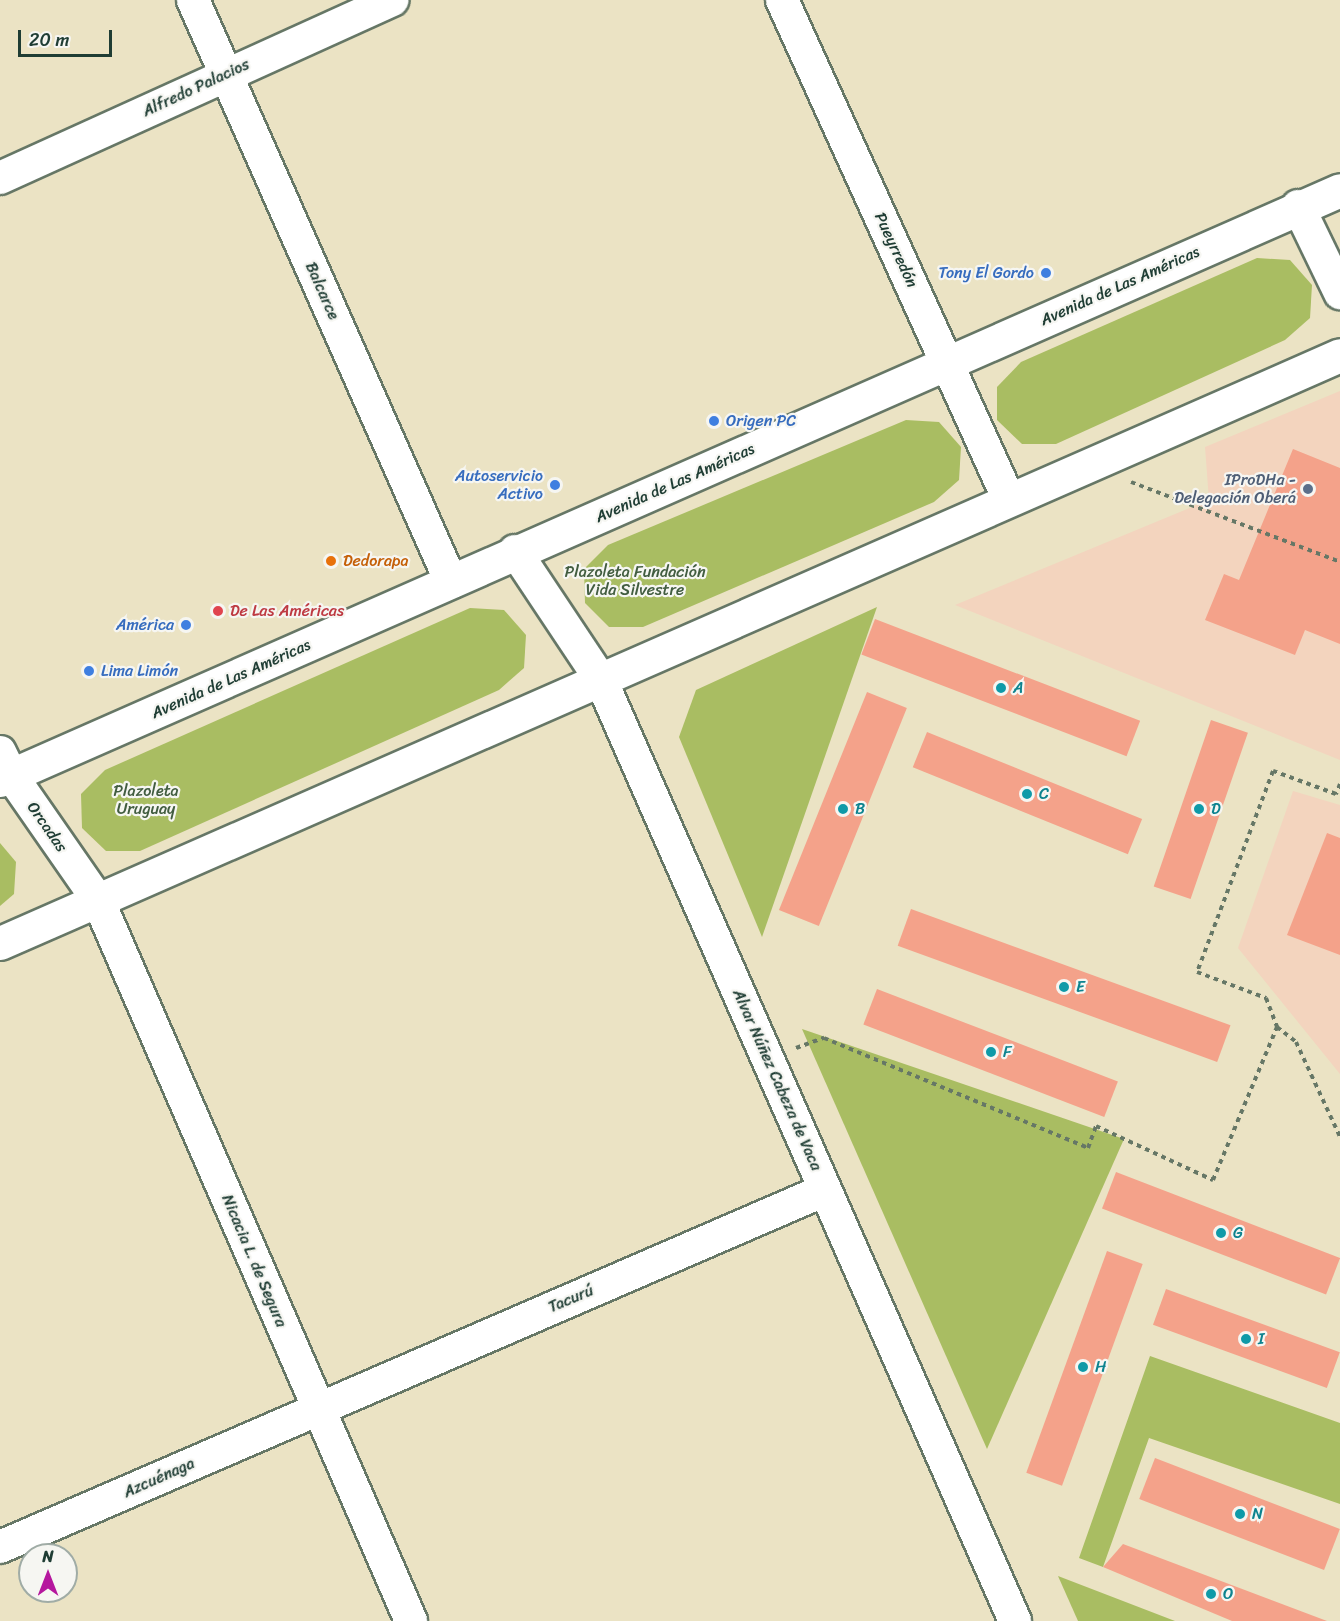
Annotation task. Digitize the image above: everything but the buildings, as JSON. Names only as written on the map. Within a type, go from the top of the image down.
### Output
[{"type":"main road","name":"Avenida de Las Américas","points":[[4,769],[451,582],[515,551],[948,363],[1298,206],[1340,190]]},
{"type":"main road","points":[[0,943],[1340,354]]},
{"type":"street","name":"Balcarce","points":[[193,0],[451,582]]},
{"type":"street","name":"Alfredo Palacios","points":[[0,178],[226,73],[392,0]]},
{"type":"street","name":"Pueyrredón","points":[[782,0],[1009,500]]},
{"type":"street","points":[[1298,206],[1340,293]]},
{"type":"street","name":"Alvar Núñez Cabeza de Vaca","points":[[515,551],[601,680],[1015,1621]]},
{"type":"street","name":"Orcadas","points":[[4,769],[99,900]]},
{"type":"street","name":"Nicacia L. de Segura","points":[[99,900],[411,1621]]},
{"type":"street","name":"Tacurú","points":[[318,1409],[825,1190]]},
{"type":"street","name":"Azcuénaga","points":[[0,1548],[318,1409]]},
{"type":"path","points":[[1088,466],[1340,562]]},
{"type":"path","points":[[1340,784],[1336,794],[1273,771],[1197,972],[1266,998],[1277,1027],[1296,1042],[1340,1137]]},
{"type":"path","points":[[767,1058],[824,1038],[1088,1148],[1096,1126],[1213,1180],[1277,1027]]},
{"type":"shaded area","points":[[1340,391],[1340,760],[955,605],[1209,500],[1205,447]]},
{"type":"shaded area","points":[[1293,791],[1340,805],[1340,1074],[1238,948]]},
{"type":"green space","points":[[1257,258],[1290,260],[1312,285],[1310,318],[1285,340],[1056,444],[1022,444],[997,420],[997,387],[1021,362]]},
{"type":"green space","name":"Plazoleta Fundación Vida Silvestre","points":[[906,420],[939,422],[961,447],[959,480],[934,502],[643,627],[609,627],[585,603],[584,569],[608,545]]},
{"type":"green space","points":[[877,607],[762,937],[679,737],[696,690]]},
{"type":"green space","name":"Plazoleta Uruguay","points":[[470,608],[504,610],[526,635],[524,668],[499,690],[140,851],[106,851],[82,828],[81,794],[105,770]]},
{"type":"green space","points":[[0,843],[16,862],[14,894],[0,906]]},
{"type":"green space","points":[[802,1029],[1124,1139],[987,1449]]},
{"type":"green space","points":[[1150,1356],[1340,1423],[1340,1504],[1149,1438],[1103,1567],[1079,1558]]},
{"type":"green space","points":[[1058,1576],[1175,1621],[1078,1621]]},
{"type":"place","name":"Tony El Gordo","points":[[1046,273]]},
{"type":"place","name":"Origen PC","points":[[714,421]]},
{"type":"place","name":"Autoservicio Activo","points":[[555,485]]},
{"type":"place","name":"IProDHa - Delegación Oberá","points":[[1308,489]]},
{"type":"place","name":"Dedorapa","points":[[331,561]]},
{"type":"place","name":"De Las Américas","points":[[218,611]]},
{"type":"place","name":"América","points":[[186,625]]},
{"type":"place","name":"Lima Limón","points":[[89,671]]},
{"type":"place","name":"A","points":[[1001,688]]},
{"type":"place","name":"C","points":[[1027,794]]},
{"type":"place","name":"B","points":[[843,809]]},
{"type":"place","name":"D","points":[[1199,809]]},
{"type":"place","name":"E","points":[[1064,987]]},
{"type":"place","name":"F","points":[[991,1052]]},
{"type":"place","name":"G","points":[[1221,1233]]},
{"type":"place","name":"I","points":[[1246,1339]]},
{"type":"place","name":"H","points":[[1083,1367]]},
{"type":"place","name":"N","points":[[1240,1514]]},
{"type":"place","name":"O","points":[[1211,1594]]}]
